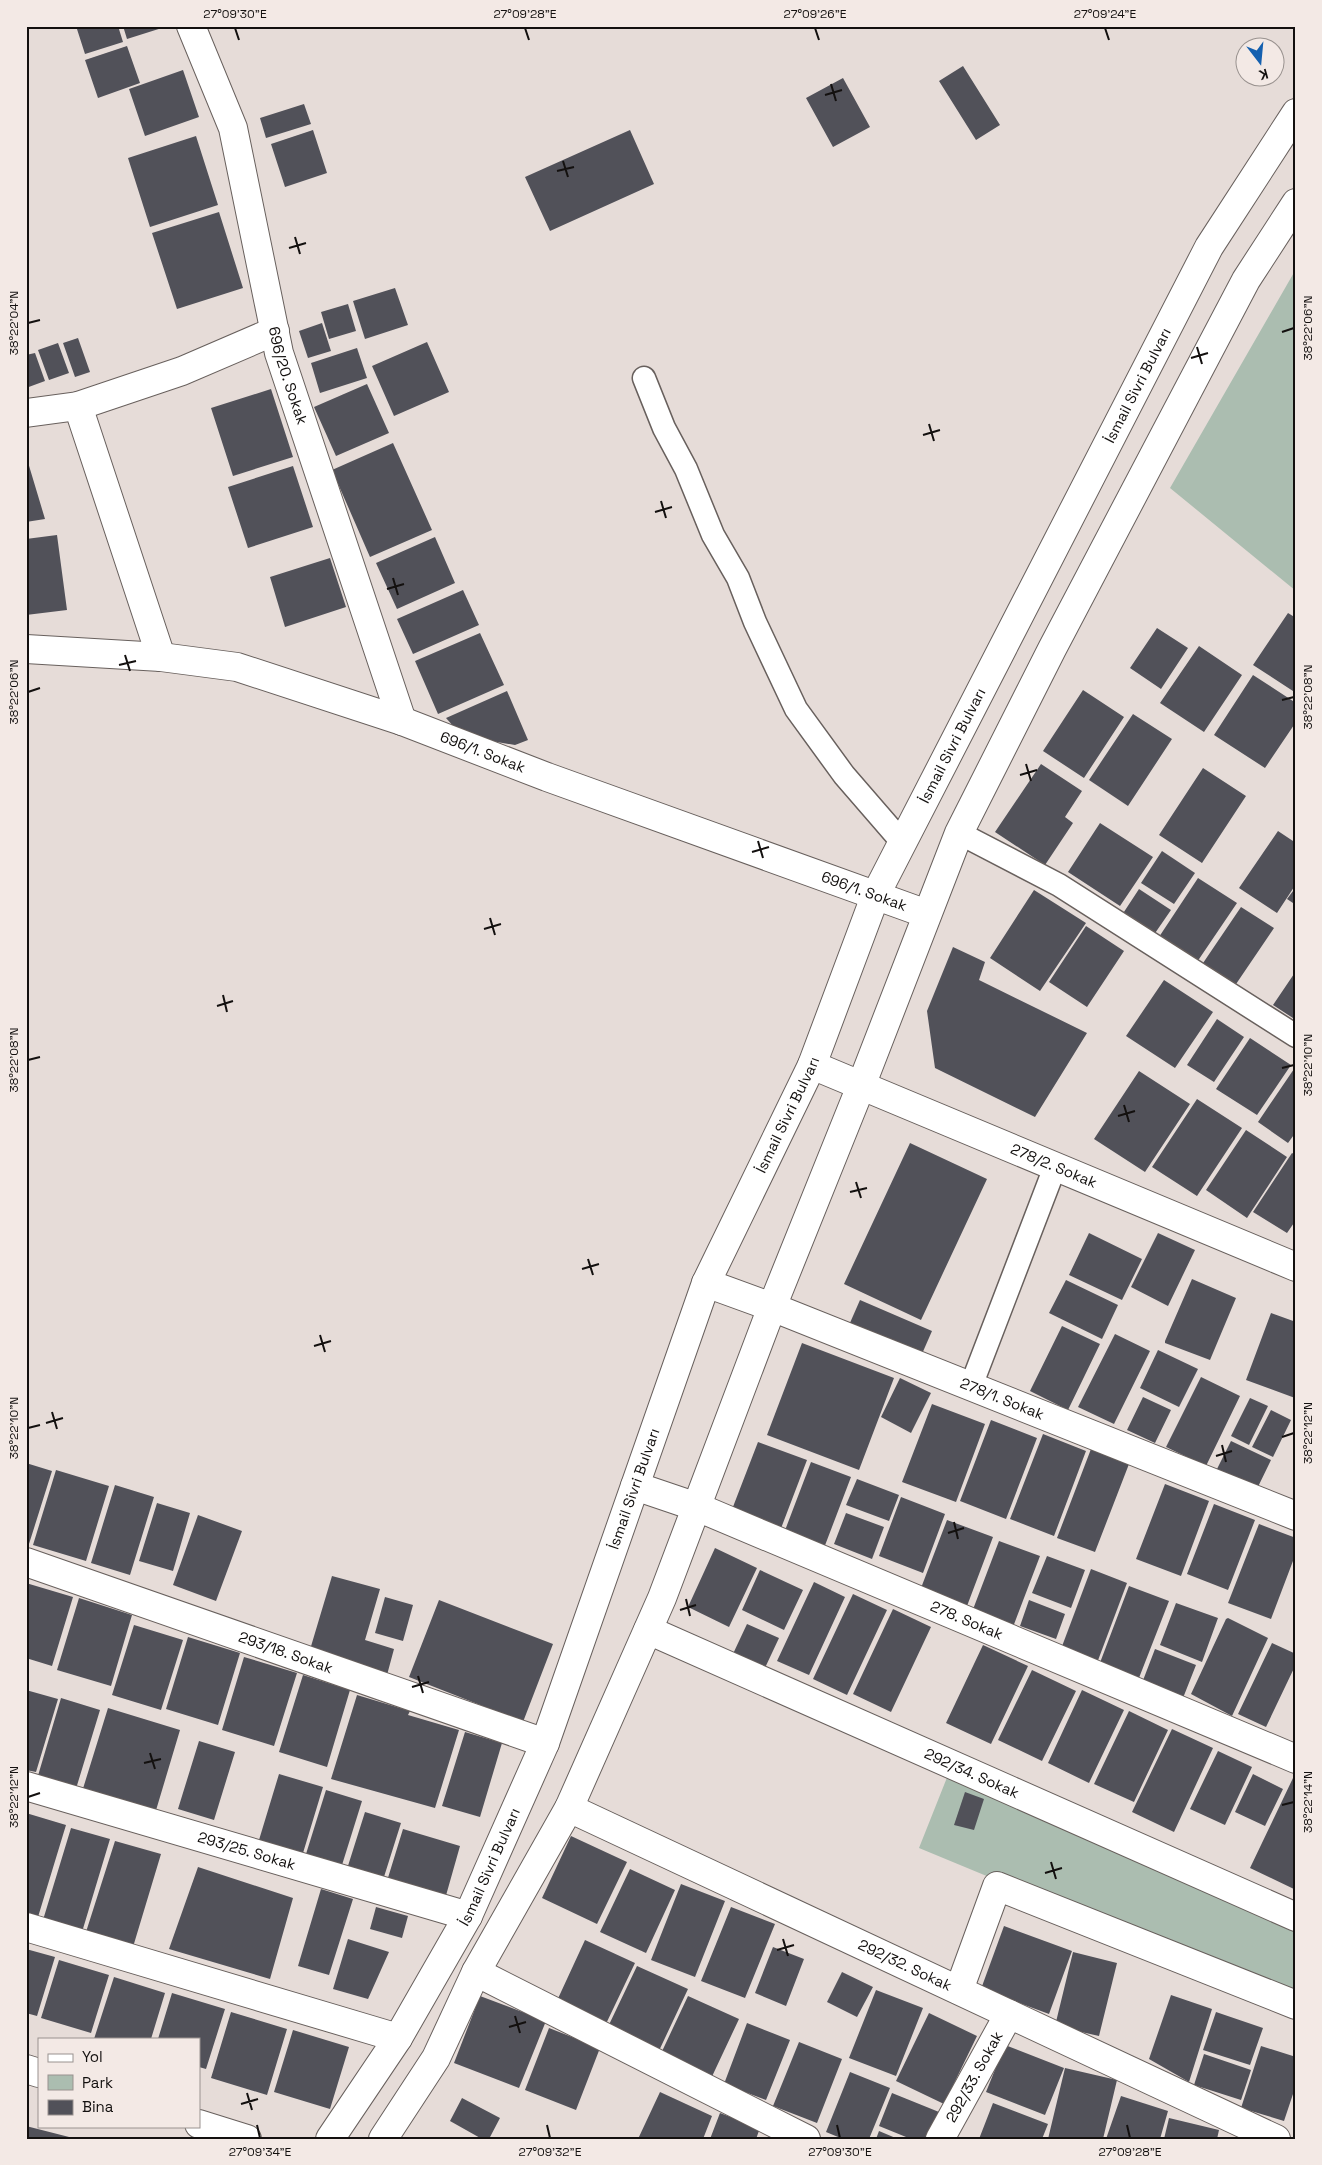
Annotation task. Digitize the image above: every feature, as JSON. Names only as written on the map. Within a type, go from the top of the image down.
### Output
[{"type":"street","name":"696/20. Sokak","points":[[191,26],[233,128],[279,353],[402,721]]},
{"type":"street","name":"İsmail Sivri Bulvarı","points":[[330,2139],[398,2038],[468,1916],[545,1743],[706,1283],[812,1065],[876,894],[1209,247],[1296,113]]},
{"type":"street","points":[[383,2139],[436,2058],[476,1972],[569,1808],[648,1630],[697,1507],[772,1307],[861,1086],[959,833],[1052,649],[1246,280],[1296,203]]},
{"type":"street","points":[[26,413],[78,406],[182,371],[275,331]]},
{"type":"street","points":[[78,406],[161,657]]},
{"type":"street","name":"696/1. Sokak","points":[[26,649],[161,657],[237,666],[402,721],[547,777],[876,894],[927,914]]},
{"type":"street","name":"278/2. Sokak","points":[[812,1065],[1296,1267]]},
{"type":"street","name":"278/1. Sokak","points":[[706,1283],[772,1307],[1296,1516]]},
{"type":"street","name":"278. Sokak","points":[[635,1486],[697,1507],[1296,1759]]},
{"type":"street","name":"293/18. Sokak","points":[[26,1562],[545,1743]]},
{"type":"street","name":"292/34. Sokak","points":[[648,1630],[1296,1917]]},
{"type":"street","name":"293/25. Sokak","points":[[26,1786],[468,1916]]},
{"type":"street","name":"292/32. Sokak","points":[[569,1808],[959,1990],[997,1886],[1296,2005]]},
{"type":"street","points":[[26,1927],[398,2038]]},
{"type":"street","points":[[476,1972],[806,2139]]},
{"type":"street","points":[[959,1990],[1276,2139]]},
{"type":"street","name":"292/33. Sokak","points":[[940,2139],[1009,2014]]},
{"type":"street","points":[[26,2069],[38,2073]]},
{"type":"street","points":[[200,2124],[247,2139]]},
{"type":"lane","points":[[644,378],[653,402],[686,469],[713,535],[738,578],[755,622],[796,709],[844,775],[902,842]]},
{"type":"lane","points":[[959,833],[1059,885],[1296,1036]]},
{"type":"lane","points":[[972,1386],[1055,1166]]},
{"type":"green space","points":[[1296,269],[1296,591],[1170,488]]},
{"type":"green space","points":[[948,1775],[1296,1920],[1296,2004],[919,1848]]},
{"type":"building","points":[[76,26],[118,26],[123,42],[85,54]]},
{"type":"building","points":[[123,26],[165,26],[165,27],[127,39]]},
{"type":"building","points":[[127,46],[140,83],[98,98],[85,60]]},
{"type":"building","points":[[963,66],[1000,125],[976,140],[939,81]]},
{"type":"building","points":[[183,70],[199,117],[145,136],[129,89]]},
{"type":"building","points":[[843,78],[870,127],[833,147],[806,98]]},
{"type":"building","points":[[304,104],[311,124],[266,138],[260,118]]},
{"type":"building","points":[[313,130],[327,173],[285,187],[271,144]]},
{"type":"building","points":[[630,130],[654,184],[550,231],[525,177]]},
{"type":"building","points":[[196,136],[218,205],[150,227],[128,158]]},
{"type":"building","points":[[219,212],[243,288],[177,309],[152,233]]},
{"type":"building","points":[[395,288],[408,325],[365,339],[353,301]]},
{"type":"building","points":[[348,304],[356,331],[329,339],[321,312]]},
{"type":"building","points":[[322,323],[331,351],[308,358],[299,331]]},
{"type":"building","points":[[78,338],[90,372],[75,377],[63,343]]},
{"type":"building","points":[[427,342],[449,392],[394,416],[372,366]]},
{"type":"building","points":[[58,343],[69,373],[49,380],[38,350]]},
{"type":"building","points":[[357,348],[367,378],[320,393],[311,363]]},
{"type":"building","points":[[35,353],[45,381],[26,388],[26,355]]},
{"type":"building","points":[[367,384],[389,433],[336,456],[314,407]]},
{"type":"building","points":[[271,389],[293,457],[233,476],[211,408]]},
{"type":"building","points":[[393,443],[432,530],[370,557],[332,470]]},
{"type":"building","points":[[26,459],[45,519],[26,522]]},
{"type":"building","points":[[293,466],[313,527],[248,548],[228,487]]},
{"type":"building","points":[[57,535],[67,610],[26,615],[26,539]]},
{"type":"building","points":[[435,537],[455,583],[397,609],[376,563]]},
{"type":"building","points":[[330,558],[346,607],[285,627],[270,577]]},
{"type":"building","points":[[463,590],[479,625],[413,654],[397,619]]},
{"type":"building","points":[[1288,613],[1296,618],[1296,693],[1253,665]]},
{"type":"building","points":[[1157,628],[1188,648],[1161,689],[1130,668]]},
{"type":"building","points":[[480,633],[504,685],[438,714],[415,661]]},
{"type":"building","points":[[1199,646],[1242,675],[1204,732],[1160,703]]},
{"type":"building","points":[[1253,675],[1296,703],[1296,722],[1265,768],[1214,735]]},
{"type":"building","points":[[1083,690],[1124,717],[1084,778],[1043,751]]},
{"type":"building","points":[[507,691],[528,740],[515,745],[462,736],[446,718]]},
{"type":"building","points":[[1133,714],[1172,739],[1128,806],[1089,780]]},
{"type":"building","points":[[1041,764],[1082,791],[1065,817],[1073,823],[1045,865],[995,832]]},
{"type":"building","points":[[1203,768],[1246,796],[1202,863],[1159,835]]},
{"type":"building","points":[[1100,823],[1153,857],[1120,906],[1068,872]]},
{"type":"building","points":[[1278,831],[1296,843],[1296,884],[1277,913],[1239,888]]},
{"type":"building","points":[[1162,851],[1195,873],[1174,904],[1141,883]]},
{"type":"building","points":[[1198,878],[1237,903],[1195,965],[1157,940]]},
{"type":"building","points":[[1296,887],[1296,905],[1287,899]]},
{"type":"building","points":[[1139,889],[1171,910],[1151,939],[1120,918]]},
{"type":"building","points":[[1034,890],[1086,923],[1040,991],[990,958]]},
{"type":"building","points":[[1241,907],[1274,928],[1232,990],[1199,969]]},
{"type":"building","points":[[1086,926],[1124,951],[1087,1007],[1049,982]]},
{"type":"building","points":[[953,947],[985,962],[979,980],[1087,1033],[1035,1117],[935,1068],[927,1011]]},
{"type":"building","points":[[1296,971],[1296,1020],[1273,1005]]},
{"type":"building","points":[[1164,980],[1213,1012],[1175,1068],[1126,1036]]},
{"type":"building","points":[[1217,1019],[1244,1037],[1214,1082],[1187,1065]]},
{"type":"building","points":[[1250,1038],[1291,1065],[1257,1115],[1216,1089]]},
{"type":"building","points":[[1296,1066],[1296,1132],[1288,1143],[1258,1122]]},
{"type":"building","points":[[1139,1071],[1190,1104],[1145,1172],[1094,1139]]},
{"type":"building","points":[[1197,1099],[1242,1128],[1197,1196],[1152,1167]]},
{"type":"building","points":[[1246,1130],[1287,1157],[1247,1218],[1206,1190]]},
{"type":"building","points":[[910,1143],[987,1179],[921,1320],[844,1284]]},
{"type":"building","points":[[1292,1153],[1296,1155],[1296,1220],[1287,1233],[1253,1212]]},
{"type":"building","points":[[1089,1233],[1142,1259],[1122,1300],[1069,1275]]},
{"type":"building","points":[[1158,1233],[1195,1250],[1168,1306],[1131,1287]]},
{"type":"building","points":[[1192,1279],[1236,1298],[1210,1360],[1165,1343]]},
{"type":"building","points":[[1066,1280],[1118,1305],[1102,1339],[1049,1313]]},
{"type":"building","points":[[860,1300],[932,1331],[918,1363],[846,1332]]},
{"type":"building","points":[[1271,1313],[1296,1322],[1295,1398],[1246,1380]]},
{"type":"building","points":[[1062,1326],[1100,1344],[1068,1410],[1030,1391]]},
{"type":"building","points":[[1115,1334],[1150,1351],[1114,1424],[1078,1407]]},
{"type":"building","points":[[802,1343],[894,1378],[859,1470],[767,1435]]},
{"type":"building","points":[[1158,1350],[1198,1369],[1179,1407],[1140,1388]]},
{"type":"building","points":[[1201,1377],[1240,1396],[1206,1466],[1166,1447]]},
{"type":"building","points":[[900,1378],[931,1393],[911,1433],[881,1417]]},
{"type":"building","points":[[1143,1397],[1171,1410],[1155,1443],[1127,1430]]},
{"type":"building","points":[[1250,1398],[1268,1406],[1249,1445],[1231,1436]]},
{"type":"building","points":[[932,1404],[985,1424],[956,1502],[902,1482]]},
{"type":"building","points":[[1271,1410],[1291,1420],[1273,1457],[1252,1447]]},
{"type":"building","points":[[991,1420],[1037,1438],[1006,1519],[960,1501]]},
{"type":"building","points":[[1043,1434],[1086,1451],[1054,1536],[1010,1519]]},
{"type":"building","points":[[1231,1441],[1271,1460],[1255,1493],[1215,1473]]},
{"type":"building","points":[[758,1442],[807,1460],[780,1531],[731,1512]]},
{"type":"building","points":[[1091,1449],[1129,1464],[1095,1552],[1057,1538]]},
{"type":"building","points":[[811,1462],[851,1477],[824,1548],[784,1533]]},
{"type":"building","points":[[26,1463],[52,1471],[29,1544],[26,1544]]},
{"type":"building","points":[[56,1470],[109,1486],[86,1561],[33,1545]]},
{"type":"building","points":[[857,1479],[899,1495],[889,1521],[846,1505]]},
{"type":"building","points":[[1165,1484],[1209,1501],[1181,1576],[1136,1559]]},
{"type":"building","points":[[115,1485],[154,1497],[130,1575],[91,1563]]},
{"type":"building","points":[[901,1497],[945,1514],[923,1573],[879,1556]]},
{"type":"building","points":[[157,1503],[190,1513],[173,1571],[139,1561]]},
{"type":"building","points":[[1214,1504],[1255,1520],[1228,1590],[1187,1574]]},
{"type":"building","points":[[846,1513],[884,1527],[872,1559],[834,1544]]},
{"type":"building","points":[[198,1515],[242,1531],[216,1601],[173,1585]]},
{"type":"building","points":[[947,1520],[993,1537],[967,1606],[921,1588]]},
{"type":"building","points":[[1259,1524],[1296,1538],[1296,1553],[1271,1619],[1228,1603]]},
{"type":"building","points":[[999,1541],[1040,1556],[1013,1627],[972,1612]]},
{"type":"building","points":[[715,1548],[757,1568],[729,1627],[688,1607]]},
{"type":"building","points":[[1047,1556],[1085,1570],[1071,1608],[1032,1593]]},
{"type":"building","points":[[1091,1569],[1127,1583],[1097,1663],[1061,1649]]},
{"type":"building","points":[[760,1570],[803,1590],[784,1630],[742,1610]]},
{"type":"building","points":[[332,1576],[380,1589],[365,1640],[394,1649],[387,1675],[309,1653]]},
{"type":"building","points":[[814,1582],[845,1597],[809,1675],[777,1661]]},
{"type":"building","points":[[26,1583],[73,1597],[52,1666],[26,1658]]},
{"type":"building","points":[[1129,1586],[1169,1601],[1137,1683],[1098,1668]]},
{"type":"building","points":[[853,1594],[887,1610],[847,1695],[813,1679]]},
{"type":"building","points":[[385,1597],[413,1605],[403,1641],[375,1633]]},
{"type":"building","points":[[79,1598],[132,1615],[111,1686],[57,1670]]},
{"type":"building","points":[[439,1600],[553,1644],[523,1722],[409,1677]]},
{"type":"building","points":[[1029,1600],[1065,1614],[1056,1639],[1020,1626]]},
{"type":"building","points":[[1176,1603],[1218,1618],[1202,1662],[1160,1645]]},
{"type":"building","points":[[893,1609],[931,1627],[891,1712],[853,1694]]},
{"type":"building","points":[[1228,1618],[1268,1638],[1232,1716],[1191,1694]]},
{"type":"building","points":[[747,1624],[779,1638],[764,1670],[732,1656]]},
{"type":"building","points":[[134,1625],[183,1640],[161,1710],[112,1695]]},
{"type":"building","points":[[188,1637],[240,1653],[218,1725],[166,1709]]},
{"type":"building","points":[[1272,1643],[1296,1654],[1296,1664],[1266,1727],[1238,1714]]},
{"type":"building","points":[[983,1645],[1028,1666],[991,1744],[946,1723]]},
{"type":"building","points":[[1155,1649],[1196,1665],[1183,1698],[1142,1683]]},
{"type":"building","points":[[244,1657],[297,1673],[274,1746],[222,1730]]},
{"type":"building","points":[[1032,1670],[1076,1691],[1042,1761],[998,1740]]},
{"type":"building","points":[[303,1675],[350,1690],[327,1767],[279,1752]]},
{"type":"building","points":[[26,1690],[58,1699],[36,1772],[26,1770]]},
{"type":"building","points":[[1082,1690],[1124,1710],[1089,1783],[1048,1763]]},
{"type":"building","points":[[357,1695],[410,1711],[408,1715],[459,1730],[435,1808],[331,1779]]},
{"type":"building","points":[[61,1698],[100,1710],[75,1792],[37,1779]]},
{"type":"building","points":[[108,1708],[180,1730],[154,1817],[81,1795]]},
{"type":"building","points":[[1129,1711],[1168,1730],[1134,1802],[1094,1784]]},
{"type":"building","points":[[1172,1729],[1213,1748],[1174,1832],[1132,1812]]},
{"type":"building","points":[[465,1732],[502,1743],[480,1817],[442,1806]]},
{"type":"building","points":[[199,1741],[235,1752],[214,1820],[178,1809]]},
{"type":"building","points":[[1218,1751],[1252,1767],[1225,1825],[1190,1809]]},
{"type":"building","points":[[279,1774],[323,1787],[303,1853],[259,1840]]},
{"type":"building","points":[[1253,1774],[1283,1789],[1265,1826],[1235,1812]]},
{"type":"building","points":[[1293,1778],[1296,1779],[1296,1890],[1250,1868]]},
{"type":"building","points":[[326,1790],[362,1801],[342,1865],[306,1854]]},
{"type":"building","points":[[965,1792],[984,1799],[974,1830],[954,1825]]},
{"type":"building","points":[[365,1812],[401,1823],[383,1880],[347,1869]]},
{"type":"building","points":[[26,1813],[66,1825],[38,1917],[26,1913]]},
{"type":"building","points":[[71,1828],[110,1839],[82,1932],[43,1920]]},
{"type":"building","points":[[403,1829],[460,1846],[445,1899],[387,1881]]},
{"type":"building","points":[[571,1836],[627,1862],[597,1924],[542,1898]]},
{"type":"building","points":[[115,1841],[161,1854],[133,1947],[86,1932]]},
{"type":"building","points":[[198,1867],[293,1898],[270,1979],[169,1949]]},
{"type":"building","points":[[630,1869],[675,1890],[646,1953],[600,1932]]},
{"type":"building","points":[[681,1884],[725,1901],[695,1977],[651,1960]]},
{"type":"building","points":[[321,1889],[353,1899],[329,1975],[298,1966]]},
{"type":"building","points":[[376,1907],[408,1916],[402,1938],[370,1929]]},
{"type":"building","points":[[731,1907],[775,1924],[745,1998],[701,1981]]},
{"type":"building","points":[[1004,1926],[1072,1951],[1049,2014],[981,1989]]},
{"type":"building","points":[[348,1939],[389,1952],[368,1999],[333,1989]]},
{"type":"building","points":[[585,1940],[635,1963],[604,2028],[555,2005]]},
{"type":"building","points":[[773,1947],[804,1959],[786,2006],[755,1993]]},
{"type":"building","points":[[26,1949],[55,1957],[37,2016],[26,2013]]},
{"type":"building","points":[[1073,1952],[1117,1963],[1099,2036],[1055,2026]]},
{"type":"building","points":[[59,1960],[109,1975],[91,2033],[41,2018]]},
{"type":"building","points":[[637,1966],[688,1989],[657,2055],[606,2031]]},
{"type":"building","points":[[842,1972],[873,1987],[857,2017],[827,2002]]},
{"type":"building","points":[[114,1977],[165,1993],[151,2038],[94,2038]]},
{"type":"building","points":[[876,1990],[923,2008],[896,2076],[849,2058]]},
{"type":"building","points":[[172,1993],[225,2009],[206,2069],[200,2067],[200,2038],[158,2038]]},
{"type":"building","points":[[1171,1995],[1212,2009],[1189,2082],[1149,2059]]},
{"type":"building","points":[[480,1996],[546,2021],[519,2088],[454,2063]]},
{"type":"building","points":[[688,1996],[739,2019],[708,2085],[657,2062]]},
{"type":"building","points":[[231,2012],[287,2029],[267,2095],[211,2078]]},
{"type":"building","points":[[1216,2012],[1263,2028],[1250,2065],[1203,2050]]},
{"type":"building","points":[[929,2013],[977,2036],[944,2104],[896,2081]]},
{"type":"building","points":[[747,2023],[790,2040],[766,2100],[724,2084]]},
{"type":"building","points":[[549,2028],[600,2048],[576,2110],[525,2090]]},
{"type":"building","points":[[293,2030],[349,2047],[330,2109],[274,2092]]},
{"type":"building","points":[[799,2042],[842,2059],[817,2123],[773,2106]]},
{"type":"building","points":[[1005,2045],[1064,2068],[1045,2115],[986,2092]]},
{"type":"building","points":[[1261,2046],[1296,2057],[1296,2085],[1284,2121],[1241,2108]]},
{"type":"building","points":[[1204,2054],[1251,2070],[1241,2100],[1194,2085]]},
{"type":"building","points":[[1065,2068],[1117,2080],[1103,2139],[1048,2139]]},
{"type":"building","points":[[850,2072],[890,2088],[869,2139],[843,2139],[826,2132]]},
{"type":"building","points":[[660,2092],[712,2116],[703,2139],[638,2139]]},
{"type":"building","points":[[892,2093],[939,2112],[929,2139],[911,2139],[879,2126]]},
{"type":"building","points":[[1121,2096],[1168,2111],[1160,2139],[1106,2139]]},
{"type":"building","points":[[462,2098],[500,2118],[489,2139],[482,2139],[450,2121]]},
{"type":"building","points":[[993,2103],[1048,2124],[1042,2139],[979,2139]]},
{"type":"building","points":[[720,2113],[760,2128],[756,2139],[710,2139]]},
{"type":"building","points":[[1169,2118],[1219,2130],[1217,2139],[1164,2139]]},
{"type":"building","points":[[26,2126],[73,2138],[73,2139],[26,2139]]},
{"type":"building","points":[[879,2131],[898,2139],[876,2139]]}]
